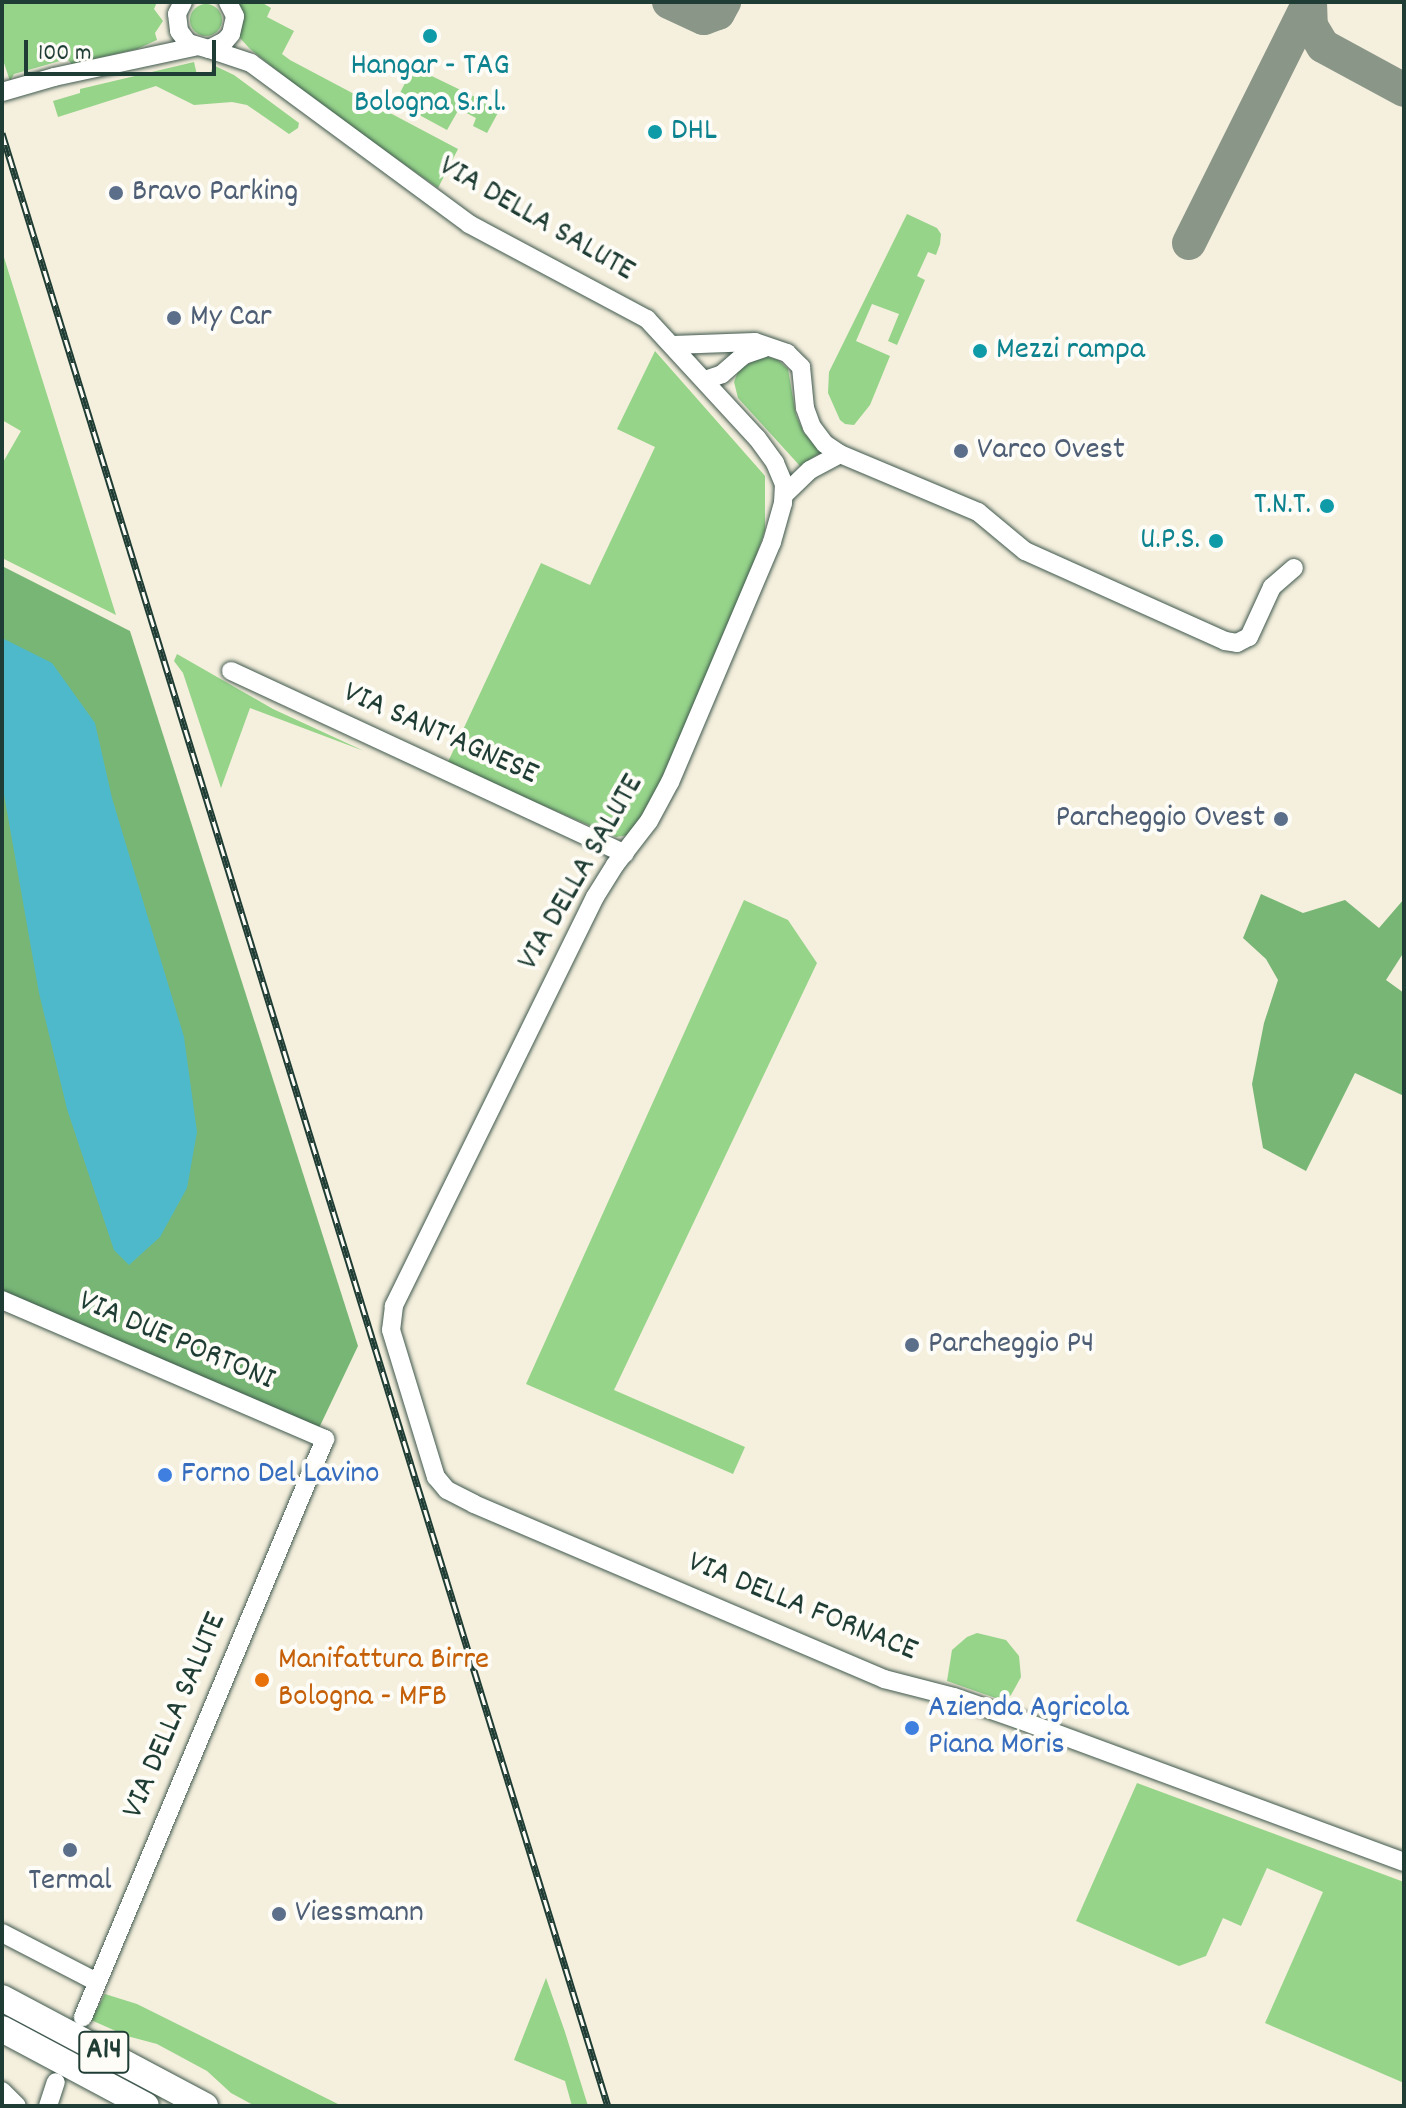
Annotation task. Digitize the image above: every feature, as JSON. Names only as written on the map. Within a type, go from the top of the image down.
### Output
[{"type":"highway","name":"A14","points":[[2,1998],[205,2106]]},
{"type":"highway","name":"A14","points":[[2,2029],[146,2106]]},
{"type":"street","points":[[166,2],[178,27],[201,48]]},
{"type":"street","points":[[154,54],[178,27],[183,2]]},
{"type":"street","name":"VIA DELLA SALUTE","points":[[228,2],[235,16],[236,38],[251,63]]},
{"type":"street","points":[[2,92],[154,54],[201,48],[225,41],[234,25]]},
{"type":"street","name":"VIA DELLA SALUTE","points":[[201,48],[251,63],[440,205],[631,309],[656,326],[770,455],[780,472],[784,495],[772,542],[701,713],[660,802],[595,897],[398,1295],[391,1316]]},
{"type":"street","points":[[673,345],[755,342],[779,349],[801,367],[805,408],[812,427],[825,444],[840,454],[978,512],[1025,551],[1225,641],[1237,643],[1249,637],[1272,587],[1294,568]]},
{"type":"street","points":[[739,344],[706,360],[702,377],[722,374],[756,349],[779,349]]},
{"type":"street","points":[[784,495],[810,470],[840,454]]},
{"type":"street","name":"VIA SANT'AGNESE","points":[[231,671],[625,854]]},
{"type":"street","name":"VIA DUE PORTONI","points":[[2,1300],[325,1439]]},
{"type":"street","name":"VIA DELLA FORNACE","points":[[391,1316],[391,1330],[431,1470],[457,1495],[884,1679],[1006,1715],[1404,1862]]},
{"type":"street","name":"VIA DELLA SALUTE","points":[[83,2017],[325,1439]]},
{"type":"street","points":[[2,1933],[97,1982]]},
{"type":"street","points":[[48,2106],[56,2082]]},
{"type":"street","points":[[2,2091],[17,2106]]},
{"type":"green space","points":[[2,2],[157,2],[154,9],[163,21],[155,33],[157,40],[137,49],[72,64],[67,59],[14,74],[10,81],[2,57]]},
{"type":"green space","points":[[235,2],[261,2],[271,8],[267,17],[294,31],[282,54],[290,60],[458,149],[438,188],[322,106],[250,49],[240,38]]},
{"type":"green space","points":[[206,4],[217,9],[222,20],[217,31],[206,36],[195,31],[190,20],[195,9]]},
{"type":"green space","points":[[194,62],[197,75],[210,76],[213,65],[234,75],[299,123],[298,128],[289,134],[247,105],[232,102],[194,105],[156,86],[58,117],[53,101],[80,93],[80,89]]},
{"type":"green space","points":[[413,67],[500,109],[487,133],[473,126],[476,118],[459,109],[447,130],[388,98],[388,95],[397,99]]},
{"type":"green space","points":[[907,214],[937,228],[941,234],[940,244],[936,255],[928,252],[917,276],[925,280],[897,345],[888,341],[899,314],[872,304],[856,341],[890,356],[870,405],[854,425],[845,424],[840,420],[828,393],[829,372]]},
{"type":"green space","points":[[2,251],[116,615],[2,558],[2,464],[21,431],[2,420]]},
{"type":"green space","points":[[655,351],[765,476],[765,530],[746,587],[648,809],[629,835],[616,837],[447,764],[541,563],[590,585],[655,447],[617,429]]},
{"type":"green space","points":[[764,356],[778,360],[788,369],[796,415],[804,433],[821,452],[800,466],[738,398],[734,382],[739,369]]},
{"type":"green space","points":[[2,566],[130,631],[358,1346],[319,1428],[2,1292]]},
{"type":"green space","points":[[177,654],[273,709],[364,751],[250,708],[221,788],[183,673],[174,661]]},
{"type":"green space","points":[[1261,894],[1303,913],[1345,900],[1379,928],[1404,899],[1404,952],[1386,980],[1404,993],[1404,1096],[1355,1073],[1306,1171],[1263,1148],[1252,1084],[1264,1023],[1278,980],[1266,959],[1243,938]]},
{"type":"green space","points":[[744,900],[788,920],[817,963],[614,1390],[745,1447],[733,1474],[526,1384]]},
{"type":"green space","points":[[977,1633],[1006,1640],[1019,1656],[1021,1677],[1004,1701],[947,1681],[952,1650]]},
{"type":"green space","points":[[1137,1783],[1404,1882],[1404,2083],[1265,2023],[1323,1892],[1267,1868],[1241,1926],[1223,1918],[1206,1956],[1179,1966],[1076,1921]]},
{"type":"green space","points":[[546,1978],[588,2106],[572,2106],[565,2081],[514,2060]]},
{"type":"green space","points":[[105,1994],[137,2004],[342,2106],[255,2106],[231,2093],[207,2071],[157,2044],[127,2036],[91,2020]]},
{"type":"water","points":[[2,638],[52,663],[95,723],[112,798],[184,1037],[197,1132],[187,1188],[160,1237],[129,1265],[114,1250],[67,1109],[39,993],[2,783]]},
{"type":"taxiway","points":[[669,2],[704,18],[718,13],[724,2]]},
{"type":"taxiway","points":[[1189,243],[1309,2]]},
{"type":"taxiway","points":[[1310,2],[1311,26],[1323,46],[1404,90]]},
{"type":"railway","points":[[2,133],[608,2106]]},
{"type":"place","name":"Hangar - TAG Bologna S.r.l.","points":[[430,36]]},
{"type":"place","name":"DHL","points":[[655,132]]},
{"type":"place","name":"Bravo Parking","points":[[116,193]]},
{"type":"place","name":"My Car","points":[[174,318]]},
{"type":"place","name":"Mezzi rampa","points":[[980,351]]},
{"type":"place","name":"Varco Ovest","points":[[961,451]]},
{"type":"place","name":"T.N.T.","points":[[1327,506]]},
{"type":"place","name":"U.P.S.","points":[[1216,541]]},
{"type":"place","name":"Parcheggio Ovest","points":[[1281,819]]},
{"type":"place","name":"Parcheggio P4","points":[[912,1345]]},
{"type":"place","name":"Forno Del Lavino","points":[[165,1475]]},
{"type":"place","name":"Manifattura Birre Bologna - MFB","points":[[262,1680]]},
{"type":"place","name":"Azienda Agricola Piana Moris","points":[[912,1728]]},
{"type":"place","name":"Termal","points":[[70,1850]]},
{"type":"place","name":"Viessmann","points":[[279,1914]]}]
